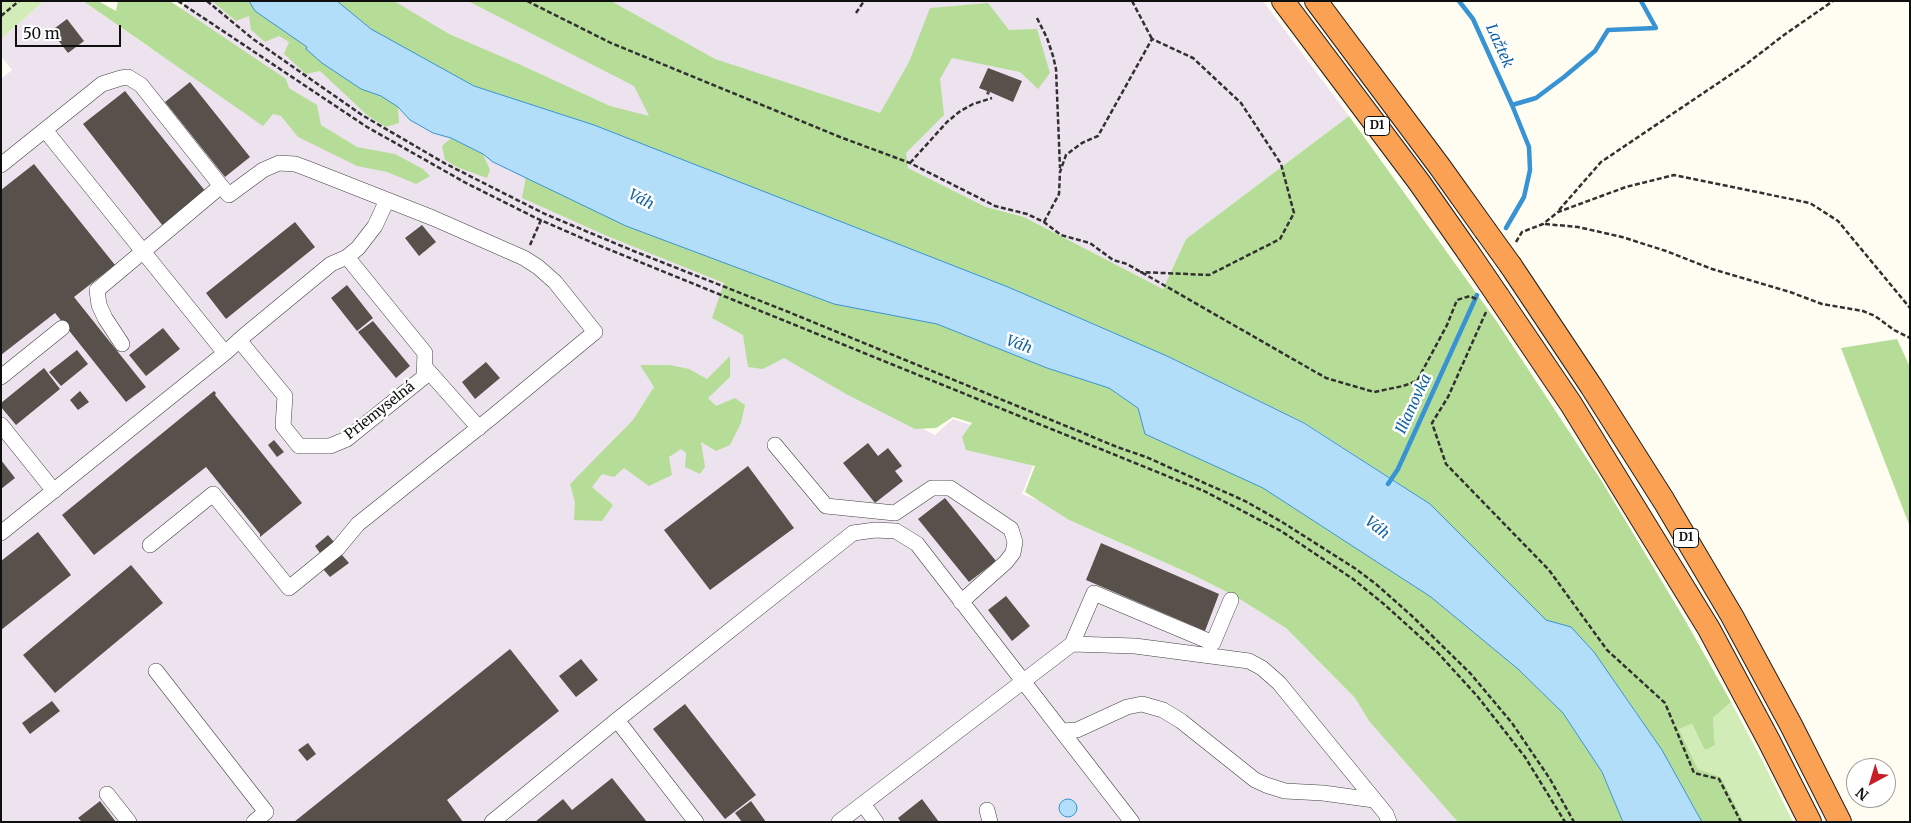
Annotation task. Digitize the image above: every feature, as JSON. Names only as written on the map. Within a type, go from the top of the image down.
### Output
[{"type":"highway","name":"D1","points":[[1283,1],[1419,182],[1468,252],[1489,302],[1571,404],[1704,621],[1769,740],[1810,822]]},
{"type":"highway","name":"D1","points":[[1316,1],[1511,266],[1591,386],[1669,509],[1736,624],[1791,725],[1840,822]]},
{"type":"lane","points":[[1,165],[102,84],[128,77],[141,85],[229,195],[270,166],[287,163],[306,168],[524,258],[555,282],[595,332],[479,428],[358,524],[338,548],[289,588],[213,494],[150,546]]},
{"type":"lane","points":[[45,130],[225,353]]},
{"type":"lane","points":[[122,344],[105,318],[99,305],[97,290],[221,186]]},
{"type":"lane","points":[[1,533],[225,353],[331,264],[347,257],[358,248],[376,226],[387,200]]},
{"type":"lane","name":"Priemyselná","points":[[239,340],[285,396],[283,426],[299,446],[330,446],[347,439],[424,377],[425,353],[347,257]]},
{"type":"lane","points":[[1,377],[62,328]]},
{"type":"lane","points":[[424,366],[479,428]]},
{"type":"lane","points":[[1,425],[54,491]]},
{"type":"lane","points":[[775,445],[826,506],[895,513],[932,488],[950,488],[1011,529],[1014,542],[1013,553],[1006,562],[961,602]]},
{"type":"lane","points":[[492,822],[617,720],[854,533],[875,530],[896,531],[917,544],[1132,822]]},
{"type":"lane","points":[[839,822],[1072,644],[1094,593],[1213,643],[1231,600]]},
{"type":"lane","points":[[1072,644],[1135,646],[1249,662],[1262,668],[1279,682],[1386,814],[1389,822]]},
{"type":"lane","points":[[156,671],[266,812],[254,822]]},
{"type":"lane","points":[[1062,730],[1076,730],[1127,707],[1142,704],[1163,710],[1181,721],[1255,780],[1266,785],[1285,791],[1323,793],[1374,800]]},
{"type":"lane","points":[[617,720],[696,822]]},
{"type":"lane","points":[[107,794],[129,822]]},
{"type":"lane","points":[[862,804],[876,822]]},
{"type":"path","points":[[1,16],[19,1]]},
{"type":"path","points":[[178,1],[367,127],[466,183],[542,220],[1204,491],[1281,531],[1353,579],[1438,653],[1478,697],[1524,757],[1565,822]]},
{"type":"path","points":[[207,1],[253,39],[362,115],[446,164],[546,214],[1117,447],[1146,457],[1245,501],[1282,522],[1356,569],[1377,585],[1412,616],[1470,673],[1512,723],[1550,780],[1574,822]]},
{"type":"path","points":[[527,1],[611,43],[840,137],[910,163],[994,206],[1027,214],[1044,222],[1061,235],[1090,243],[1113,260],[1127,264],[1326,378],[1374,392],[1418,381],[1447,325],[1457,300],[1470,296],[1475,300],[1489,302],[1448,397],[1432,423],[1446,464],[1549,570],[1607,650],[1665,703],[1694,773],[1719,779],[1741,822]]},
{"type":"path","points":[[856,13],[864,1]]},
{"type":"path","points":[[1132,1],[1152,39],[1193,58],[1241,103],[1282,164],[1294,214],[1280,239],[1209,276],[1138,272]]},
{"type":"path","points":[[1515,243],[1522,232],[1543,224],[1558,212],[1601,162],[1745,65],[1833,1]]},
{"type":"path","points":[[1037,18],[1047,38],[1056,69],[1060,172],[1059,194],[1044,222]]},
{"type":"path","points":[[1060,172],[1066,155],[1082,143],[1098,136],[1152,39]]},
{"type":"path","points":[[910,163],[946,122],[973,104],[992,98]]},
{"type":"path","points":[[1558,212],[1626,186],[1674,175],[1810,202],[1838,221],[1910,308]]},
{"type":"path","points":[[524,258],[542,220]]},
{"type":"path","points":[[1543,224],[1578,227],[1622,237],[1666,251],[1712,269],[1790,292],[1822,304],[1864,311],[1910,338]]},
{"type":"shaded area","points":[[44,1],[83,1],[150,48],[188,1],[1263,1],[1349,116],[1186,239],[1163,289],[1024,217],[986,207],[908,168],[838,386],[935,435],[953,419],[977,427],[972,443],[1033,466],[1022,494],[1071,514],[1069,520],[1193,575],[1233,595],[1286,628],[1355,698],[1369,721],[1476,822],[1,822],[1,79],[12,70],[1,56],[1,39]]},
{"type":"green space","points":[[1,1],[44,1],[1,39]]},
{"type":"green space","points":[[83,1],[98,1],[116,11],[118,1],[170,1],[286,79],[289,88],[317,105],[321,125],[357,147],[395,154],[423,169],[430,176],[416,184],[387,172],[357,166],[298,137],[281,116],[273,114],[263,126]]},
{"type":"green space","points":[[212,1],[249,1],[255,11],[307,47],[361,89],[381,96],[398,107],[399,123],[386,127],[367,115],[320,71],[306,74],[284,54],[289,42],[279,36],[265,42],[251,30],[249,16],[236,21]]},
{"type":"green space","points":[[337,1],[394,1],[449,34],[610,106],[649,116],[634,86],[468,1],[611,1],[715,59],[880,113],[909,62],[930,8],[988,3],[1009,30],[1037,29],[1050,73],[1038,89],[1020,72],[952,58],[940,79],[944,115],[906,153],[908,168],[986,207],[1024,217],[1163,289],[1186,239],[1349,116],[1497,322],[1601,480],[1685,620],[1731,702],[1713,718],[1715,745],[1705,750],[1692,724],[1679,729],[1698,769],[1721,777],[1744,822],[1702,822],[1662,750],[1622,692],[1571,627],[1546,620],[1430,504],[1305,423],[1167,356],[1008,287],[594,125],[474,86],[371,29]]},
{"type":"green space","points":[[451,138],[483,154],[490,170],[487,178],[459,168],[445,160],[442,146]]},
{"type":"green space","points":[[526,177],[626,226],[834,304],[937,324],[1047,368],[1109,388],[1138,408],[1145,434],[1263,488],[1431,597],[1518,669],[1563,713],[1602,772],[1623,822],[1458,822],[1369,721],[1355,698],[1286,628],[1233,595],[1193,575],[1069,520],[1025,492],[1035,466],[966,450],[962,437],[972,423],[953,417],[936,428],[915,429],[846,394],[784,358],[763,369],[748,367],[743,335],[712,318],[724,283],[607,236],[522,198]]},
{"type":"green space","points":[[1897,339],[1910,367],[1910,527],[1841,348]]},
{"type":"green space","points":[[730,356],[730,377],[708,398],[716,406],[735,398],[745,405],[741,423],[730,445],[716,451],[701,442],[705,467],[700,474],[685,467],[686,453],[681,449],[669,457],[672,475],[649,486],[624,468],[614,477],[602,474],[592,487],[613,505],[602,521],[574,520],[575,502],[570,484],[633,420],[654,387],[640,365],[670,365],[689,369],[707,379]]},
{"type":"green space","points":[[1731,702],[1793,822],[1744,822],[1721,777],[1698,769],[1679,729],[1692,724],[1705,749],[1715,745],[1713,718]]},
{"type":"water","name":"Váh","points":[[249,1],[337,1],[371,29],[474,86],[594,125],[1008,287],[1167,356],[1304,423],[1430,504],[1546,620],[1571,627],[1594,652],[1662,750],[1702,822],[1623,822],[1602,772],[1563,713],[1518,669],[1431,597],[1263,488],[1145,434],[1138,408],[1109,388],[1047,368],[937,324],[834,304],[626,226],[493,162],[483,154],[451,138],[433,133],[410,120],[398,107],[381,96],[361,89],[322,63],[306,49],[307,47],[255,11]]},
{"type":"water","points":[[1068,799],[1076,804],[1077,808],[1072,816],[1068,817],[1060,812],[1059,808],[1064,800]]},
{"type":"building","points":[[67,19],[84,41],[68,53],[51,31]]},
{"type":"building","points":[[988,68],[1022,81],[1013,102],[990,92],[989,95],[986,94],[987,91],[979,88]]},
{"type":"building","points":[[190,82],[250,157],[225,177],[165,102]]},
{"type":"building","points":[[125,91],[206,192],[163,226],[83,124]]},
{"type":"building","points":[[34,164],[115,265],[74,297],[146,387],[126,402],[55,313],[1,355],[1,190]]},
{"type":"building","points":[[295,222],[315,247],[226,319],[206,293]]},
{"type":"building","points":[[422,225],[436,242],[419,256],[405,238]]},
{"type":"building","points":[[347,285],[373,318],[357,331],[331,298]]},
{"type":"building","points":[[373,321],[410,366],[396,378],[358,332]]},
{"type":"building","points":[[163,328],[180,349],[146,376],[129,355]]},
{"type":"building","points":[[77,350],[88,364],[61,386],[49,372]]},
{"type":"building","points":[[486,362],[500,378],[475,399],[462,382]]},
{"type":"building","points":[[44,368],[60,389],[16,425],[1,407],[1,403]]},
{"type":"building","points":[[80,391],[89,402],[78,410],[70,400]]},
{"type":"building","points":[[214,391],[215,395],[302,503],[260,537],[260,534],[206,467],[94,555],[62,515]]},
{"type":"building","points":[[274,440],[284,452],[277,457],[268,445]]},
{"type":"building","points":[[868,443],[878,456],[888,448],[902,466],[895,471],[903,481],[875,503],[843,463]]},
{"type":"building","points":[[1,460],[15,478],[1,489]]},
{"type":"building","points":[[748,466],[794,528],[710,590],[664,530]]},
{"type":"building","points":[[945,498],[996,561],[969,582],[918,519]]},
{"type":"building","points":[[38,532],[71,575],[1,630],[1,561]]},
{"type":"building","points":[[328,535],[334,542],[320,553],[315,546]]},
{"type":"building","points":[[1101,543],[1219,594],[1205,631],[1086,580]]},
{"type":"building","points":[[342,555],[349,563],[330,577],[323,569]]},
{"type":"building","points":[[131,565],[163,603],[55,693],[23,655]]},
{"type":"building","points":[[1006,596],[1030,626],[1012,641],[988,610]]},
{"type":"building","points":[[510,649],[559,711],[447,800],[463,822],[294,822]]},
{"type":"building","points":[[581,659],[598,680],[576,697],[559,676]]},
{"type":"building","points":[[52,701],[60,711],[30,734],[22,723]]},
{"type":"building","points":[[685,704],[756,795],[725,819],[653,729]]},
{"type":"building","points":[[308,743],[316,754],[307,761],[298,750]]},
{"type":"building","points":[[612,778],[647,822],[535,822],[563,799],[572,810]]},
{"type":"building","points":[[922,799],[939,822],[901,822],[898,818]]},
{"type":"building","points":[[100,801],[116,822],[82,822],[78,818]]},
{"type":"building","points":[[751,801],[766,822],[742,822],[735,813]]},
{"type":"waterway","name":"Ilianovka","points":[[1459,1],[1473,19],[1529,147],[1530,170],[1524,197],[1506,228]]},
{"type":"waterway","points":[[1512,105],[1536,98],[1564,77],[1595,51],[1608,30],[1656,28],[1641,1]]},
{"type":"waterway","name":"Ilianovka","points":[[1388,484],[1398,469],[1477,295]]},
{"type":"water label","name":"Lažtek","points":[[1499,46]]}]
